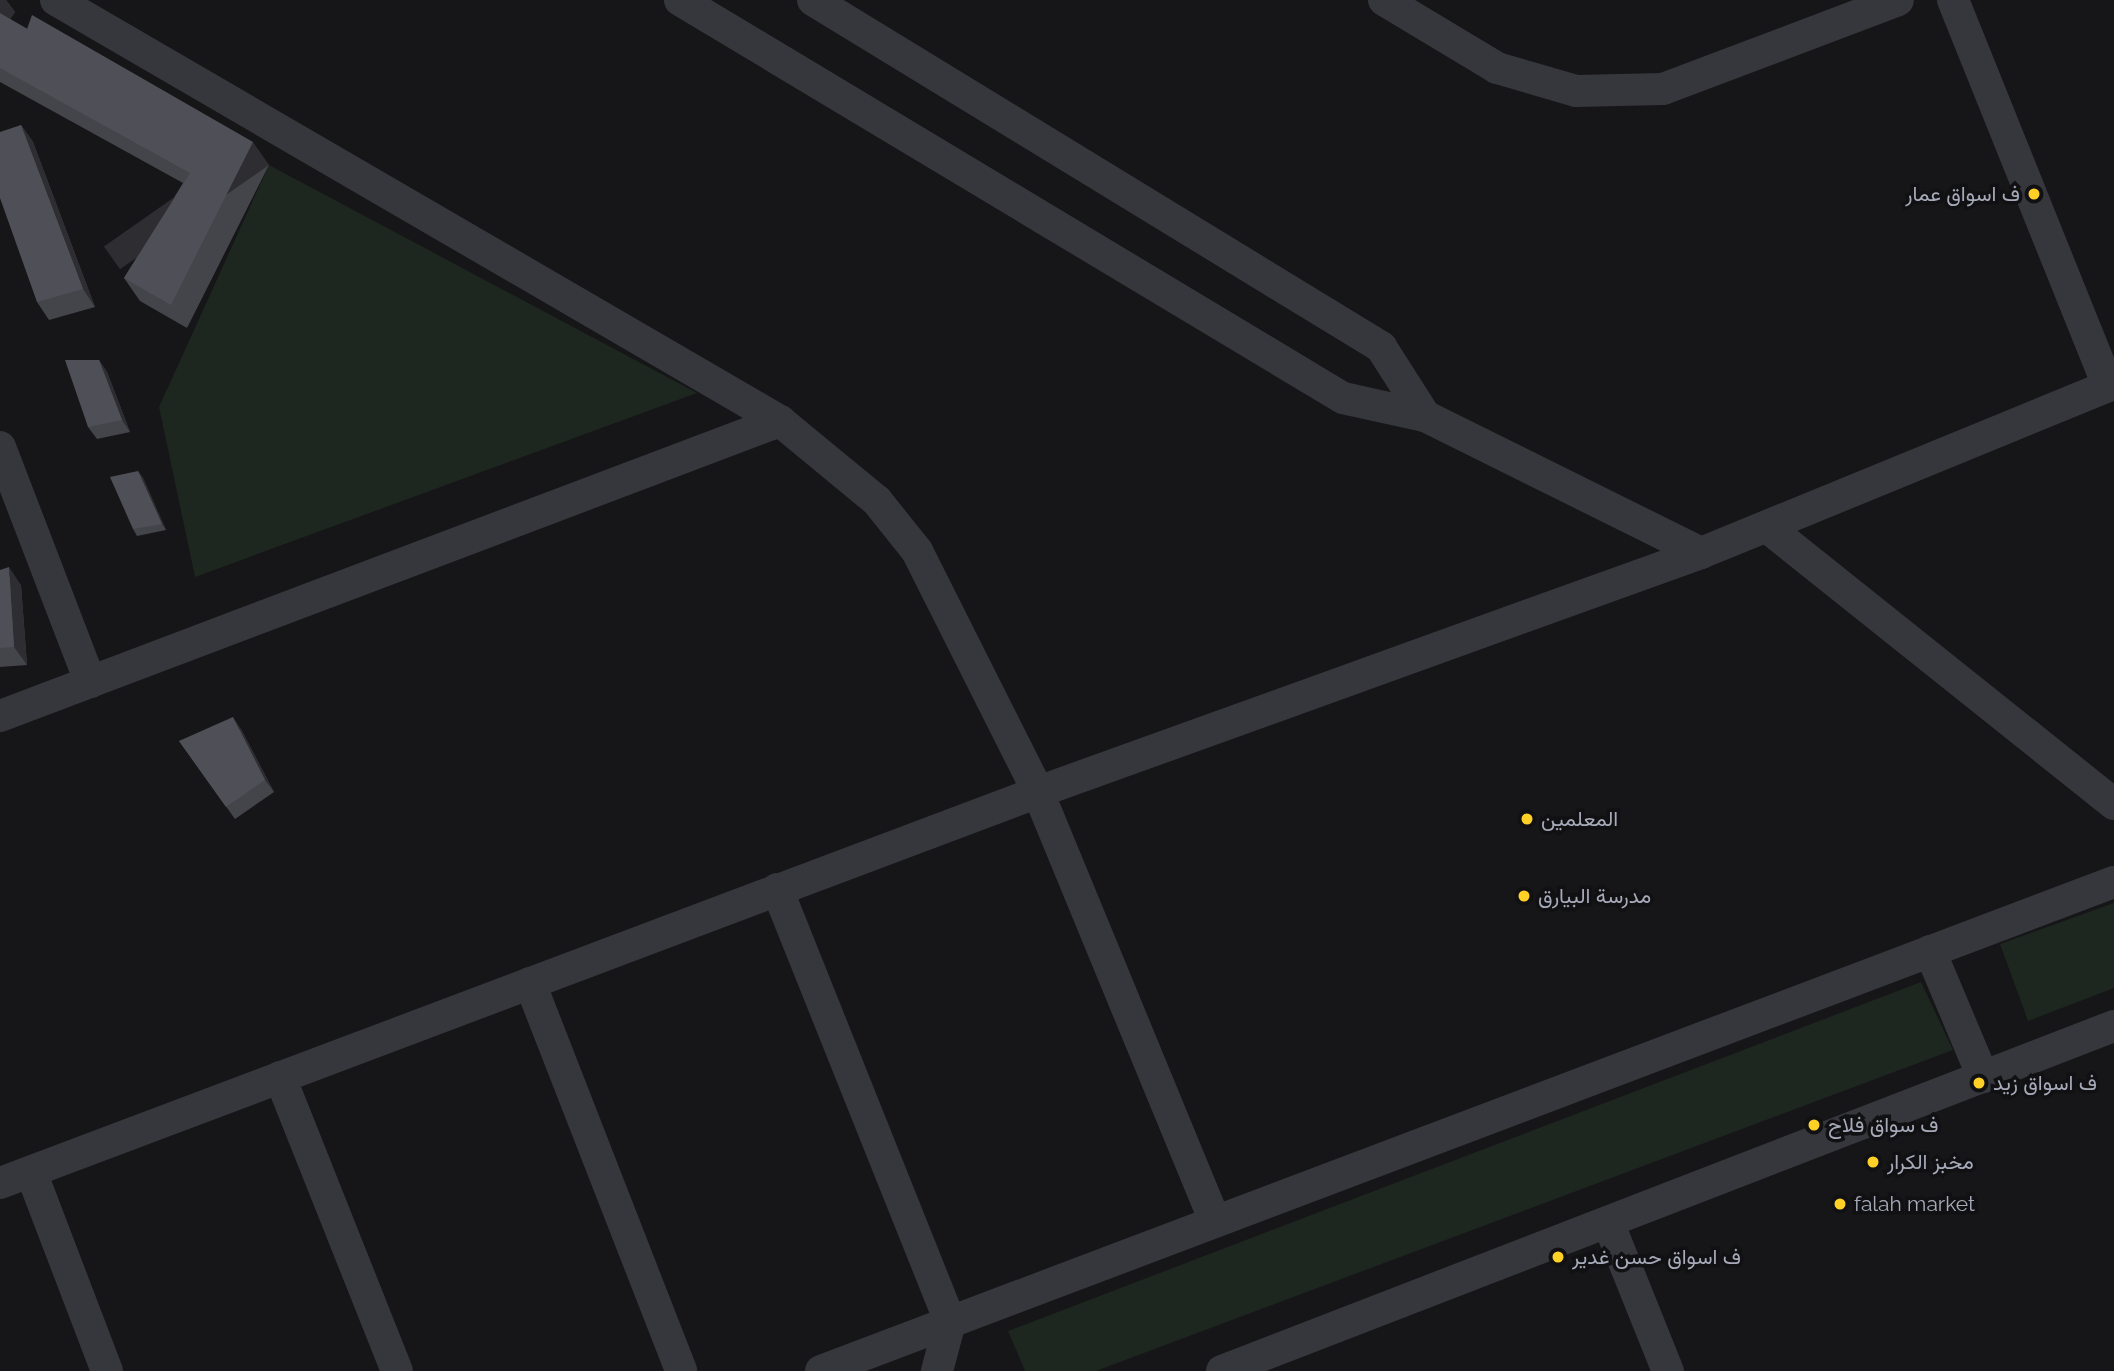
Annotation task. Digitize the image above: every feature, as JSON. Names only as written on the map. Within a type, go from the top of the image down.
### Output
[{"type":"street","points":[[56,0],[780,421],[877,501],[917,551],[1038,792],[1215,1221]]},
{"type":"street","points":[[680,0],[1343,398],[1425,416],[1701,552]]},
{"type":"street","points":[[813,0],[1381,348],[1425,416]]},
{"type":"street","points":[[1384,0],[1497,68],[1576,91],[1663,89],[1898,0]]},
{"type":"street","points":[[0,1183],[1038,792],[1768,527],[2111,385],[1953,0]]},
{"type":"street","points":[[0,716],[780,421]]},
{"type":"street","points":[[0,447],[90,682]]},
{"type":"street","points":[[1768,527],[2114,804]]},
{"type":"street","points":[[821,1371],[2114,882]]},
{"type":"street","points":[[777,889],[950,1322],[937,1371]]},
{"type":"street","points":[[1930,951],[1983,1077]]},
{"type":"street","points":[[530,982],[681,1371]]},
{"type":"street","points":[[1222,1371],[2114,1026]]},
{"type":"street","points":[[281,1077],[397,1371]]},
{"type":"street","points":[[31,1172],[107,1371]]},
{"type":"street","points":[[1608,1222],[1668,1371]]},
{"type":"shaded area","points":[[269,165],[697,393],[195,577],[159,407]]},
{"type":"shaded area","points":[[2114,903],[2114,988],[2028,1021],[2000,944]]},
{"type":"shaded area","points":[[1921,982],[1953,1050],[1096,1371],[1025,1371],[1008,1331]]},
{"type":"building","points":[[0,13],[27,29],[32,15],[253,142],[171,305],[124,278],[190,173],[0,68]]},
{"type":"building","points":[[21,125],[83,289],[37,302],[0,198],[0,132]]},
{"type":"building","points":[[65,360],[99,360],[122,420],[88,427]]},
{"type":"building","points":[[138,471],[162,524],[133,529],[110,477]]},
{"type":"building","points":[[9,567],[14,647],[0,648],[0,570]]},
{"type":"building","points":[[233,717],[265,780],[226,807],[179,741]]},
{"type":"place","name":"ف اسواق عمار","points":[[2034,194]]},
{"type":"place","name":"المعلمين","points":[[1527,819]]},
{"type":"place","name":"مدرسة البيارق","points":[[1524,896]]},
{"type":"place","name":"ف اسواق زيد","points":[[1979,1083]]},
{"type":"place","name":"ف سواق فلاح","points":[[1814,1125]]},
{"type":"place","name":"مخبز الكرار","points":[[1873,1162]]},
{"type":"place","name":"falah market","points":[[1840,1204]]},
{"type":"place","name":"ف اسواق حسن غدير","points":[[1558,1257]]}]
